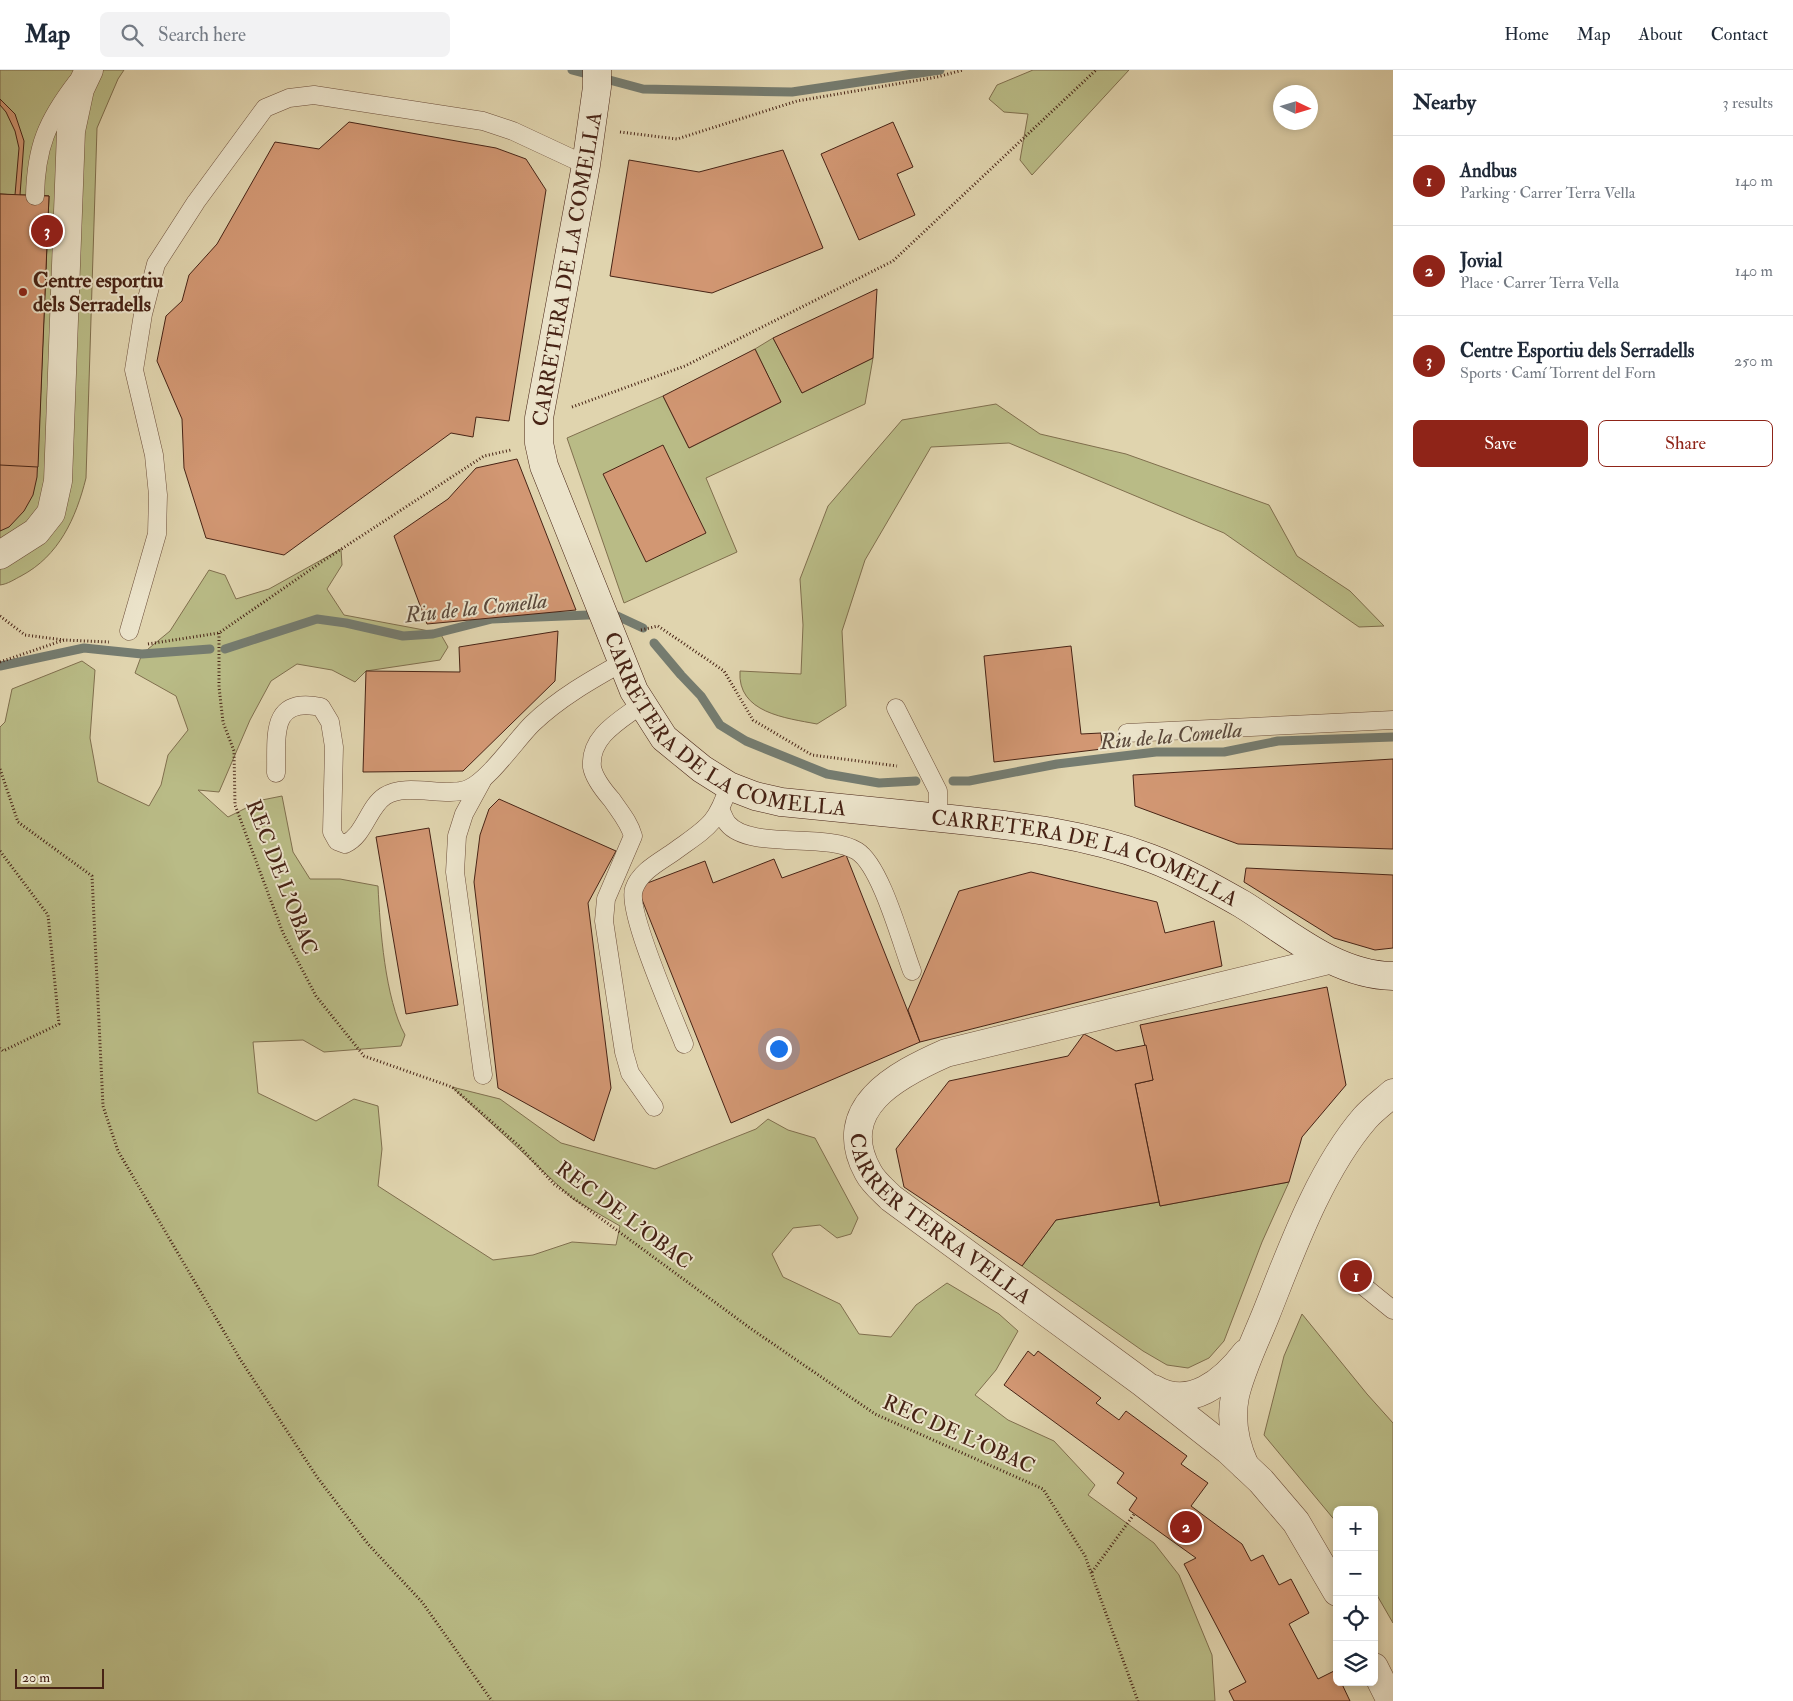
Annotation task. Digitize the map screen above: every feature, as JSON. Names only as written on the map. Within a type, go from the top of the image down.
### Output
[{"type":"street","points":[[0,555],[36,532],[51,513],[58,481],[71,131],[80,89],[87,70]]},
{"type":"street","name":"CARRETERA DE LA COMELLA","points":[[597,78],[586,165],[539,431],[544,466],[634,690],[664,738],[702,769],[729,786],[755,796],[781,802],[1050,831],[1090,840],[1150,858],[1204,883],[1329,960],[1354,970],[1389,978]]},
{"type":"street","name":"CARRER TERRA VELLA","points":[[1329,960],[946,1053],[916,1066],[875,1095],[866,1107],[860,1120],[857,1138],[861,1158],[869,1174],[891,1198],[1144,1383],[1245,1466],[1296,1522],[1333,1585]]},
{"type":"street","points":[[1245,1466],[1236,1448],[1233,1422],[1235,1396],[1261,1326],[1294,1244],[1322,1185],[1365,1118],[1389,1100]]},
{"type":"street","points":[[1144,1383],[1160,1392],[1179,1398],[1201,1394],[1222,1380],[1245,1355],[1261,1326]]},
{"type":"street","points":[[1378,1675],[1391,1701]]},
{"type":"lane","points":[[35,196],[40,149],[50,120],[87,70]]},
{"type":"lane","points":[[129,631],[157,534],[158,495],[154,455],[134,370],[143,314],[156,264],[181,223],[265,108],[289,98],[314,95],[483,122],[513,131],[586,165]]},
{"type":"lane","points":[[483,1075],[455,872],[457,836],[464,814],[483,779],[533,723],[572,691],[624,662]]},
{"type":"lane","points":[[276,773],[278,732],[281,717],[291,707],[302,703],[320,707],[330,722],[334,746],[332,832],[337,841],[345,844],[353,841],[384,796],[396,792],[468,789],[483,779]]},
{"type":"lane","points":[[642,704],[609,729],[595,745],[592,768],[603,788],[630,826],[633,836],[606,899],[604,920],[624,1052],[630,1073],[654,1107]]},
{"type":"lane","points":[[896,708],[938,791],[938,818]]},
{"type":"lane","points":[[1128,733],[1393,720]]},
{"type":"lane","points":[[684,1044],[635,916],[633,890],[641,876],[710,826],[721,811],[729,786]]},
{"type":"lane","points":[[721,811],[728,825],[745,835],[839,844],[857,851],[874,869],[912,971]]},
{"type":"lane","points":[[1351,1276],[1393,1310]]},
{"type":"path","points":[[591,128],[677,140],[797,101],[938,77],[963,70]]},
{"type":"path","points":[[539,431],[685,366],[893,261],[1096,70]]},
{"type":"path","name":"REC DE L'OBAC","points":[[539,431],[484,456],[323,561],[219,633],[219,687],[223,722],[234,751],[235,804],[283,933],[316,996],[364,1056],[452,1087],[519,1146],[554,1184],[750,1328],[875,1414],[1043,1489],[1085,1556],[1138,1701]]},
{"type":"path","points":[[0,616],[25,635],[64,640]]},
{"type":"path","points":[[607,621],[658,626],[724,671],[753,720],[812,755],[927,769]]},
{"type":"path","points":[[0,769],[18,822],[92,876],[103,1106],[118,1151],[240,1359],[317,1477],[368,1544],[422,1602],[492,1701]]},
{"type":"path","points":[[0,851],[48,915],[60,1024],[3,1051],[0,1048]]},
{"type":"path","points":[[1092,1573],[1135,1513]]},
{"type":"green space","name":"Centre esportiu dels Serradells","points":[[0,70],[124,70],[118,79],[97,128],[86,478],[71,521],[56,547],[34,568],[6,584],[0,585]]},
{"type":"green space","points":[[1033,70],[1129,70],[1032,175],[1020,160],[1028,114],[1004,112],[989,99],[997,85]]},
{"type":"green space","points":[[773,338],[802,393],[873,358],[865,404],[706,478],[737,552],[624,603],[567,438],[663,396],[689,448],[781,402],[755,349]]},
{"type":"green space","points":[[996,404],[1040,434],[1126,454],[1269,505],[1297,556],[1350,591],[1384,626],[1359,627],[1224,533],[1009,443],[931,447],[865,560],[842,631],[846,706],[817,724],[778,716],[755,705],[746,696],[741,685],[740,671],[801,674],[803,625],[800,579],[828,506],[902,420]]},
{"type":"green space","points":[[341,549],[342,565],[327,589],[344,615],[440,633],[448,647],[440,660],[366,671],[355,682],[332,670],[297,664],[271,681],[250,720],[219,792],[198,790],[228,817],[262,800],[282,796],[293,852],[310,879],[340,879],[378,886],[382,942],[388,983],[398,1020],[405,1035],[401,1046],[324,1052],[303,1040],[253,1042],[258,1093],[316,1121],[354,1099],[378,1106],[382,1149],[378,1186],[493,1260],[533,1255],[572,1242],[616,1245],[620,1226],[573,1199],[452,1087],[500,1099],[561,1143],[655,1169],[756,1129],[768,1119],[788,1130],[815,1138],[858,1218],[851,1234],[837,1238],[820,1225],[793,1228],[772,1254],[783,1277],[840,1304],[859,1334],[891,1337],[916,1305],[947,1283],[999,1314],[1018,1331],[996,1370],[975,1395],[1008,1420],[1054,1441],[1095,1485],[1088,1495],[1154,1543],[1179,1575],[1212,1655],[1215,1701],[0,1701],[0,727],[5,722],[12,689],[82,661],[95,670],[90,738],[98,782],[149,806],[161,785],[168,755],[188,730],[176,696],[135,673],[142,654],[170,631],[209,570],[225,575],[236,599],[269,589]]},
{"type":"green space","points":[[1289,1182],[1262,1242],[1224,1341],[1209,1358],[1188,1368],[1167,1365],[1143,1351],[1022,1266],[1056,1220],[1159,1202],[1160,1206]]},
{"type":"green space","points":[[1302,1314],[1393,1423],[1393,1623],[1378,1597],[1378,1506],[1333,1506],[1333,1518],[1264,1435],[1284,1356]]},
{"type":"building","name":"Centre esportiu dels Serradells","points":[[0,99],[15,114],[24,141],[20,195],[49,196],[37,477],[33,495],[24,511],[9,527],[0,531],[0,194],[15,195],[19,148],[15,131],[6,112],[0,105]]},
{"type":"building","points":[[349,122],[496,148],[526,159],[546,190],[509,421],[476,417],[473,437],[451,433],[284,555],[206,538],[184,468],[182,419],[157,361],[166,316],[182,301],[189,275],[217,244],[275,142],[319,149]]},
{"type":"building","points":[[893,122],[913,167],[897,174],[915,215],[859,240],[821,154]]},
{"type":"building","points":[[783,150],[823,248],[712,293],[610,276],[629,160],[699,172]]},
{"type":"building","name":"Centre esportiu dels Serradells","points":[[0,194],[49,196],[38,467],[0,465]]},
{"type":"building","points":[[877,289],[873,358],[802,393],[773,338]]},
{"type":"building","points":[[755,349],[781,402],[689,448],[663,396]]},
{"type":"building","points":[[663,445],[706,533],[646,562],[603,474]]},
{"type":"building","points":[[517,459],[576,610],[427,624],[394,536],[448,499],[476,468]]},
{"type":"building","points":[[558,631],[555,681],[463,771],[363,772],[366,671],[460,672],[459,647]]},
{"type":"building","points":[[1071,646],[1081,734],[1101,733],[1102,749],[994,762],[984,656]]},
{"type":"building","points":[[1393,759],[1393,849],[1238,844],[1135,806],[1133,775]]},
{"type":"building","points":[[499,799],[616,851],[588,903],[611,1088],[594,1141],[498,1088],[474,882],[480,835],[489,809]]},
{"type":"building","points":[[429,828],[458,1005],[406,1014],[376,837]]},
{"type":"building","points":[[846,855],[920,1042],[731,1123],[637,887],[705,861],[713,883],[774,859],[782,878]]},
{"type":"building","points":[[1246,868],[1393,875],[1393,948],[1375,950],[1334,938],[1244,882]]},
{"type":"building","points":[[1031,872],[1157,902],[1165,933],[1214,921],[1222,966],[920,1042],[908,1010],[959,891]]},
{"type":"building","points":[[1327,987],[1346,1085],[1302,1137],[1289,1182],[1160,1206],[1135,1084],[1153,1080],[1140,1025]]},
{"type":"building","points":[[1084,1034],[1116,1051],[1146,1045],[1153,1080],[1135,1084],[1159,1202],[1056,1220],[1022,1266],[904,1187],[896,1149],[949,1081],[1068,1056]]},
{"type":"building","points":[[1028,1351],[1034,1356],[1038,1351],[1101,1398],[1096,1403],[1119,1420],[1126,1411],[1187,1456],[1181,1464],[1208,1483],[1191,1506],[1242,1544],[1251,1561],[1263,1555],[1279,1585],[1291,1579],[1309,1613],[1289,1624],[1318,1679],[1333,1672],[1333,1686],[1343,1686],[1350,1701],[1234,1701],[1229,1691],[1246,1682],[1184,1564],[1196,1558],[1129,1510],[1137,1498],[1117,1483],[1124,1473],[1004,1385]]},
{"type":"waterway","points":[[572,70],[643,89],[792,92],[940,70]]},
{"type":"waterway","name":"Riu de la Comella","points":[[225,649],[317,619],[346,623],[403,636],[433,634],[492,619],[613,614],[643,628]]},
{"type":"waterway","name":"Riu de la Comella","points":[[654,643],[701,696],[720,725],[746,741],[827,774],[879,783],[916,781]]},
{"type":"waterway","name":"Riu de la Comella","points":[[0,666],[84,648],[142,654],[210,649]]},
{"type":"waterway","name":"Riu de la Comella","points":[[953,781],[969,781],[1057,764],[1156,752],[1224,752],[1278,741],[1393,737]]},
{"type":"place","name":"Centre Esportiu dels Serradells","points":[[47,231]]},
{"type":"place","name":"Centre esportiu dels Serradells","points":[[23,292]]},
{"type":"place","name":"Andbus","points":[[1356,1276]]},
{"type":"place","name":"Jovial","points":[[1186,1527]]}]
